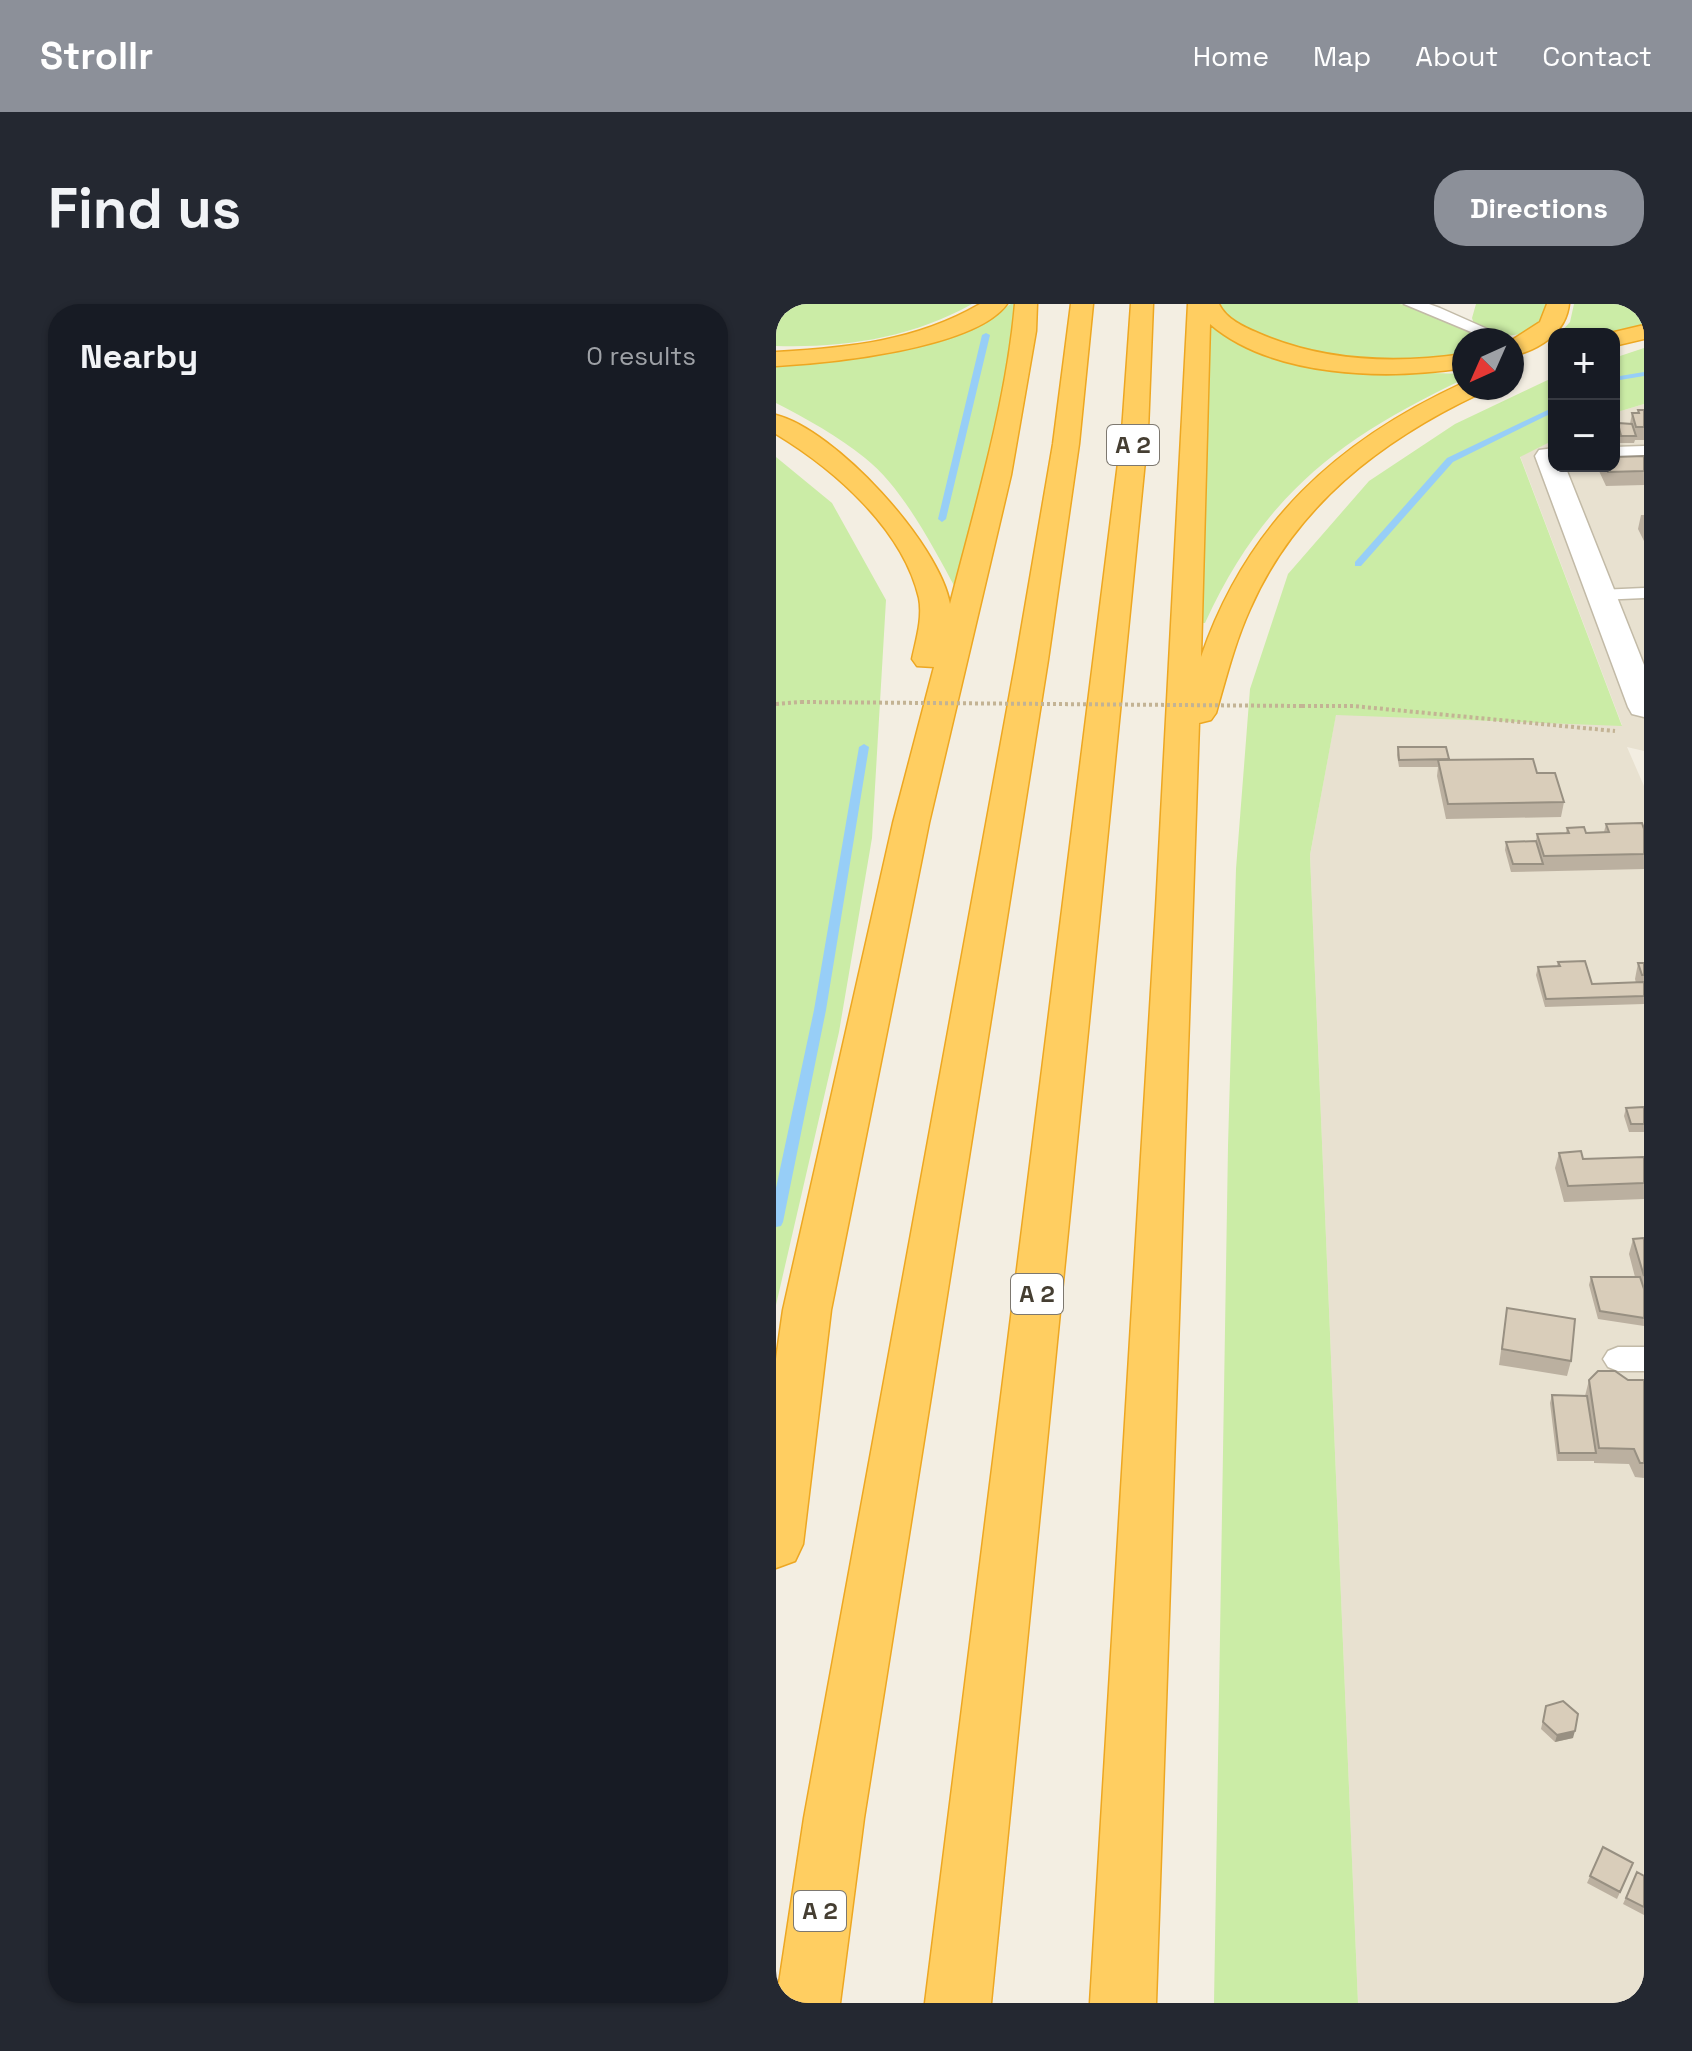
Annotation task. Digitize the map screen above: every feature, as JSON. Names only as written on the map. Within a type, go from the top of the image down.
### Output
[{"type":"highway","points":[[776,359],[858,353],[913,341],[956,326],[996,304]]},
{"type":"highway","points":[[776,1544],[807,1310],[911,823],[997,475],[1024,331],[1026,304]]},
{"type":"highway","name":"A 2","points":[[807,2003],[834,1818],[1029,676],[1066,444],[1082,304]]},
{"type":"highway","name":"A 2","points":[[958,2003],[1135,431],[1142,304]]},
{"type":"highway","points":[[1123,2003],[1181,769],[1199,304]]},
{"type":"highway","points":[[1208,304],[1228,327],[1261,344],[1303,357],[1377,366],[1452,362]]},
{"type":"highway","points":[[1524,343],[1549,328],[1558,311],[1558,304]]},
{"type":"highway","points":[[1620,338],[1644,332]]},
{"type":"highway","points":[[1054,338],[1066,444]]},
{"type":"highway","points":[[1181,769],[1219,650],[1243,592],[1293,514],[1324,481],[1360,452],[1405,421],[1452,398]]},
{"type":"highway","points":[[776,423],[824,456],[888,518],[918,557],[935,599],[930,648],[908,761],[911,823]]},
{"type":"street","points":[[1620,455],[1644,454]]},
{"type":"street","points":[[1554,472],[1599,595],[1637,720]]},
{"type":"lane","points":[[1411,304],[1472,328]]},
{"type":"lane","points":[[1599,595],[1644,593]]},
{"type":"path","points":[[776,704],[1353,706],[1490,717],[1637,720]]},
{"type":"shaded area","points":[[1644,404],[1644,751],[1627,747],[1644,786],[1644,2003],[1358,2003],[1310,855],[1336,714],[1622,725],[1520,456],[1548,443],[1548,472],[1620,472],[1620,411]]},
{"type":"green space","points":[[776,304],[972,304],[949,316],[901,333],[852,343],[776,346]]},
{"type":"green space","points":[[1011,304],[1017,304],[1007,386],[956,589],[916,519],[879,471],[833,435],[776,403],[776,362],[967,329]]},
{"type":"green space","points":[[1220,304],[1399,304],[1413,306],[1463,328],[1452,328],[1452,357],[1371,361],[1288,346],[1266,339],[1231,318]]},
{"type":"green space","points":[[1476,304],[1548,304],[1545,319],[1524,332],[1524,328],[1483,328],[1474,324],[1472,318]]},
{"type":"green space","points":[[1574,304],[1644,304],[1644,325],[1620,330],[1564,328],[1570,322]]},
{"type":"green space","points":[[1206,318],[1247,344],[1452,374],[1452,385],[1379,424],[1310,475],[1280,505],[1253,539],[1205,623],[1199,623]]},
{"type":"green space","points":[[1644,348],[1644,404],[1620,411],[1620,400],[1620,356]]},
{"type":"green space","points":[[1548,380],[1548,443],[1520,457],[1622,726],[1336,715],[1310,855],[1358,2003],[1214,2003],[1228,1146],[1236,869],[1250,689],[1288,574],[1369,481],[1455,424],[1506,400],[1524,400],[1524,391]]},
{"type":"green space","points":[[776,457],[832,503],[886,600],[872,838],[839,1032],[776,1305]]},
{"type":"building","points":[[1638,410],[1644,410],[1644,427],[1636,427],[1632,413],[1639,413]]},
{"type":"building","points":[[1620,423],[1632,424],[1636,436],[1621,436]]},
{"type":"building","points":[[1644,456],[1644,471],[1620,472],[1620,457]]},
{"type":"building","points":[[1398,747],[1446,747],[1449,759],[1399,760]]},
{"type":"building","points":[[1533,759],[1537,773],[1555,773],[1564,802],[1448,804],[1438,760]]},
{"type":"building","points":[[1642,823],[1644,854],[1544,856],[1537,834],[1569,833],[1567,828],[1584,827],[1586,833],[1609,832],[1606,824]]},
{"type":"building","points":[[1536,841],[1543,864],[1513,864],[1506,842]]},
{"type":"building","points":[[1585,961],[1592,984],[1644,982],[1644,996],[1546,999],[1538,967],[1560,966],[1558,962]]},
{"type":"building","points":[[1638,963],[1644,963],[1644,975],[1642,975]]},
{"type":"building","points":[[1644,1107],[1644,1124],[1631,1124],[1626,1108]]},
{"type":"building","points":[[1581,1151],[1583,1159],[1644,1157],[1644,1183],[1568,1186],[1559,1153]]},
{"type":"building","points":[[1644,1238],[1644,1276],[1633,1239]]},
{"type":"building","points":[[1591,1277],[1640,1277],[1644,1289],[1644,1318],[1600,1311]]},
{"type":"building","points":[[1507,1308],[1575,1319],[1571,1361],[1502,1349]]},
{"type":"building","points":[[1598,1371],[1615,1371],[1628,1380],[1644,1380],[1644,1463],[1640,1463],[1634,1449],[1599,1448],[1589,1380]]},
{"type":"building","points":[[1552,1395],[1587,1396],[1596,1453],[1559,1453]]},
{"type":"building","points":[[1563,1701],[1578,1714],[1575,1731],[1557,1735],[1543,1722],[1546,1706]]},
{"type":"building","points":[[1603,1847],[1633,1863],[1620,1892],[1590,1876]]},
{"type":"building","points":[[1637,1872],[1644,1876],[1644,1907],[1626,1898]]},
{"type":"waterway","points":[[942,519],[986,335]]},
{"type":"waterway","points":[[1620,378],[1644,374]]},
{"type":"waterway","points":[[1358,564],[1450,460],[1548,412]]},
{"type":"waterway","points":[[776,1222],[820,1010],[864,747]]}]
